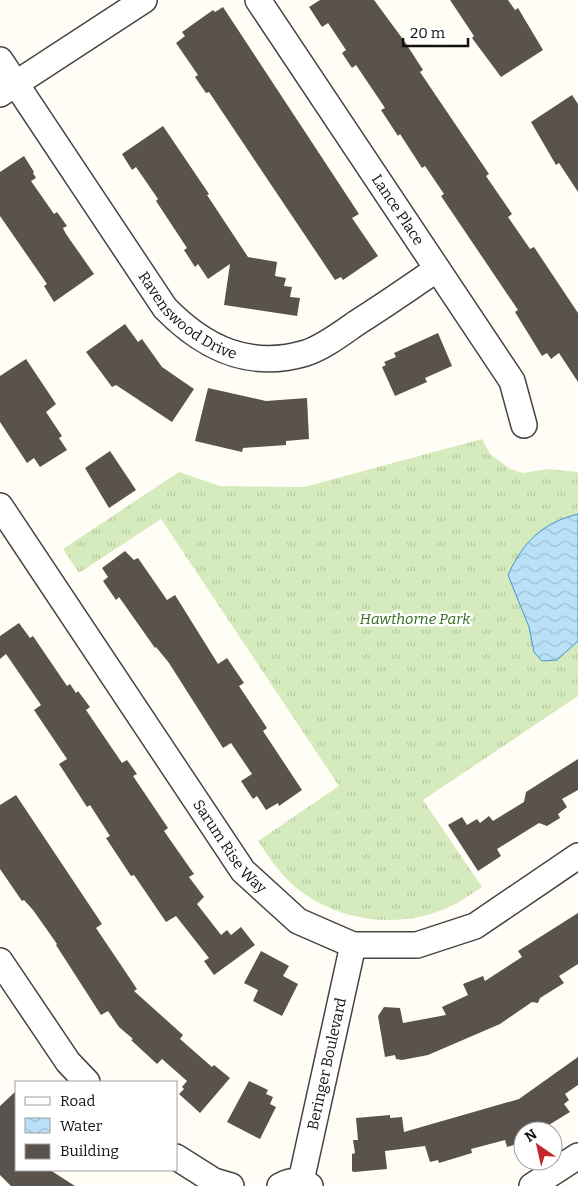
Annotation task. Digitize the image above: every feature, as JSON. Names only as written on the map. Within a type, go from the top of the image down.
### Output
[{"type":"street","points":[[7,89],[144,0]]},
{"type":"street","name":"Lance Place","points":[[258,0],[512,381],[524,425]]},
{"type":"street","name":"Ravenswood Drive","points":[[0,60],[7,89],[165,308],[185,329],[207,344],[228,352],[254,358],[306,353],[335,338],[437,269]]},
{"type":"street","name":"Sarum Rise Way","points":[[0,506],[243,871],[298,921],[353,945],[417,945],[475,926],[578,856]]},
{"type":"street","name":"Beringer Boulevard","points":[[297,1184],[353,945]]},
{"type":"street","points":[[0,961],[68,1062],[86,1081]]},
{"type":"street","points":[[532,1186],[578,1156]]},
{"type":"street","points":[[178,1158],[214,1181],[231,1186]]},
{"type":"green space","name":"Hawthorne Park","points":[[482,439],[490,454],[510,469],[523,473],[548,469],[578,472],[578,696],[423,800],[482,887],[449,907],[409,919],[387,920],[346,914],[307,896],[291,883],[269,858],[258,841],[339,786],[161,519],[79,573],[63,549],[179,472],[220,486],[304,487]]},
{"type":"water","points":[[578,514],[578,641],[557,660],[542,661],[534,652],[529,627],[508,575],[520,553],[535,536],[554,523]]},
{"type":"building","points":[[320,0],[374,0],[405,42],[423,70],[420,72],[489,174],[486,176],[512,214],[508,217],[530,249],[534,247],[578,313],[578,382],[559,353],[551,359],[547,353],[542,356],[515,312],[518,310],[441,196],[444,194],[425,166],[422,168],[400,134],[398,136],[381,110],[385,108],[356,65],[352,68],[342,53],[346,50],[328,23],[322,27],[309,7]]},
{"type":"building","points":[[450,0],[508,0],[515,10],[518,8],[543,50],[501,77],[472,38],[474,36]]},
{"type":"building","points":[[223,7],[359,214],[352,218],[378,256],[343,280],[341,277],[335,280],[209,92],[206,93],[195,77],[198,75],[176,43],[185,36],[182,32],[213,10],[215,12]]},
{"type":"building","points":[[572,95],[578,104],[578,192],[559,163],[556,165],[531,122]]},
{"type":"building","points":[[163,126],[209,194],[207,195],[248,257],[277,262],[275,276],[286,278],[284,286],[292,287],[290,297],[300,298],[297,316],[224,305],[230,264],[208,279],[198,264],[195,267],[184,250],[187,248],[156,201],[158,199],[136,167],[132,170],[122,154]]},
{"type":"building","points":[[24,156],[36,178],[31,181],[54,214],[57,212],[67,226],[63,228],[66,234],[94,274],[54,302],[44,286],[47,284],[0,216],[0,172]]},
{"type":"building","points":[[125,324],[138,342],[142,339],[162,367],[194,389],[172,422],[116,385],[112,387],[86,352]]},
{"type":"building","points":[[438,333],[452,366],[425,378],[427,382],[395,396],[382,367],[386,365],[384,362],[396,357],[394,353]]},
{"type":"building","points":[[26,359],[56,404],[46,412],[62,436],[59,438],[67,450],[40,467],[34,458],[27,463],[0,422],[0,376]]},
{"type":"building","points":[[208,388],[266,401],[307,398],[309,439],[286,441],[286,445],[243,448],[242,452],[195,441]]},
{"type":"building","points":[[110,451],[136,490],[109,508],[85,468]]},
{"type":"building","points":[[125,551],[134,560],[138,558],[167,600],[175,595],[218,664],[227,658],[244,683],[239,686],[267,728],[263,731],[302,790],[279,806],[278,803],[266,810],[257,796],[253,799],[241,781],[252,774],[231,743],[223,748],[169,663],[155,648],[119,597],[116,600],[103,581],[108,577],[102,568]]},
{"type":"building","points":[[19,623],[30,638],[33,636],[67,686],[70,684],[76,693],[78,691],[90,707],[86,710],[122,763],[127,760],[137,774],[133,776],[168,828],[164,831],[194,874],[189,877],[204,897],[197,904],[221,935],[227,930],[231,935],[241,927],[255,945],[214,975],[204,961],[209,958],[176,916],[166,922],[134,875],[131,876],[106,838],[110,836],[90,805],[87,807],[59,764],[67,759],[34,710],[41,705],[6,654],[0,659],[0,636]]},
{"type":"building","points":[[578,759],[578,790],[562,799],[567,807],[558,814],[560,818],[547,826],[539,823],[497,849],[501,856],[478,871],[448,825],[462,817],[467,825],[477,819],[480,823],[489,816],[493,821],[524,802],[526,792]]},
{"type":"building","points":[[16,795],[102,924],[96,928],[137,989],[134,991],[183,1035],[180,1039],[212,1067],[214,1065],[230,1078],[200,1113],[179,1094],[184,1089],[182,1087],[187,1081],[162,1059],[157,1064],[131,1040],[133,1039],[119,1027],[108,1011],[101,1015],[57,944],[33,910],[24,900],[22,901],[0,869],[0,805]]},
{"type":"building","points":[[578,913],[578,964],[559,976],[564,983],[540,998],[538,1003],[532,1002],[500,1024],[428,1055],[402,1060],[396,1059],[395,1055],[385,1057],[378,1016],[384,1007],[400,1008],[403,1023],[446,1015],[442,1007],[468,995],[463,984],[483,976],[485,981],[522,957],[518,951]]},
{"type":"building","points":[[261,951],[289,966],[283,976],[298,984],[282,1016],[253,1001],[258,990],[244,983]]},
{"type":"building","points":[[578,1057],[578,1085],[565,1094],[569,1100],[564,1104],[570,1112],[555,1121],[513,1121],[513,1145],[507,1147],[505,1140],[471,1149],[472,1153],[439,1163],[438,1160],[430,1162],[425,1146],[385,1151],[387,1169],[352,1171],[352,1154],[355,1153],[353,1140],[358,1140],[356,1118],[390,1115],[390,1118],[402,1117],[404,1132],[519,1099]]},
{"type":"building","points":[[249,1081],[268,1090],[266,1094],[273,1097],[270,1104],[276,1107],[260,1139],[227,1122]]},
{"type":"building","points":[[15,1092],[15,1171],[52,1171],[75,1186],[11,1186],[0,1175],[0,1106]]}]
